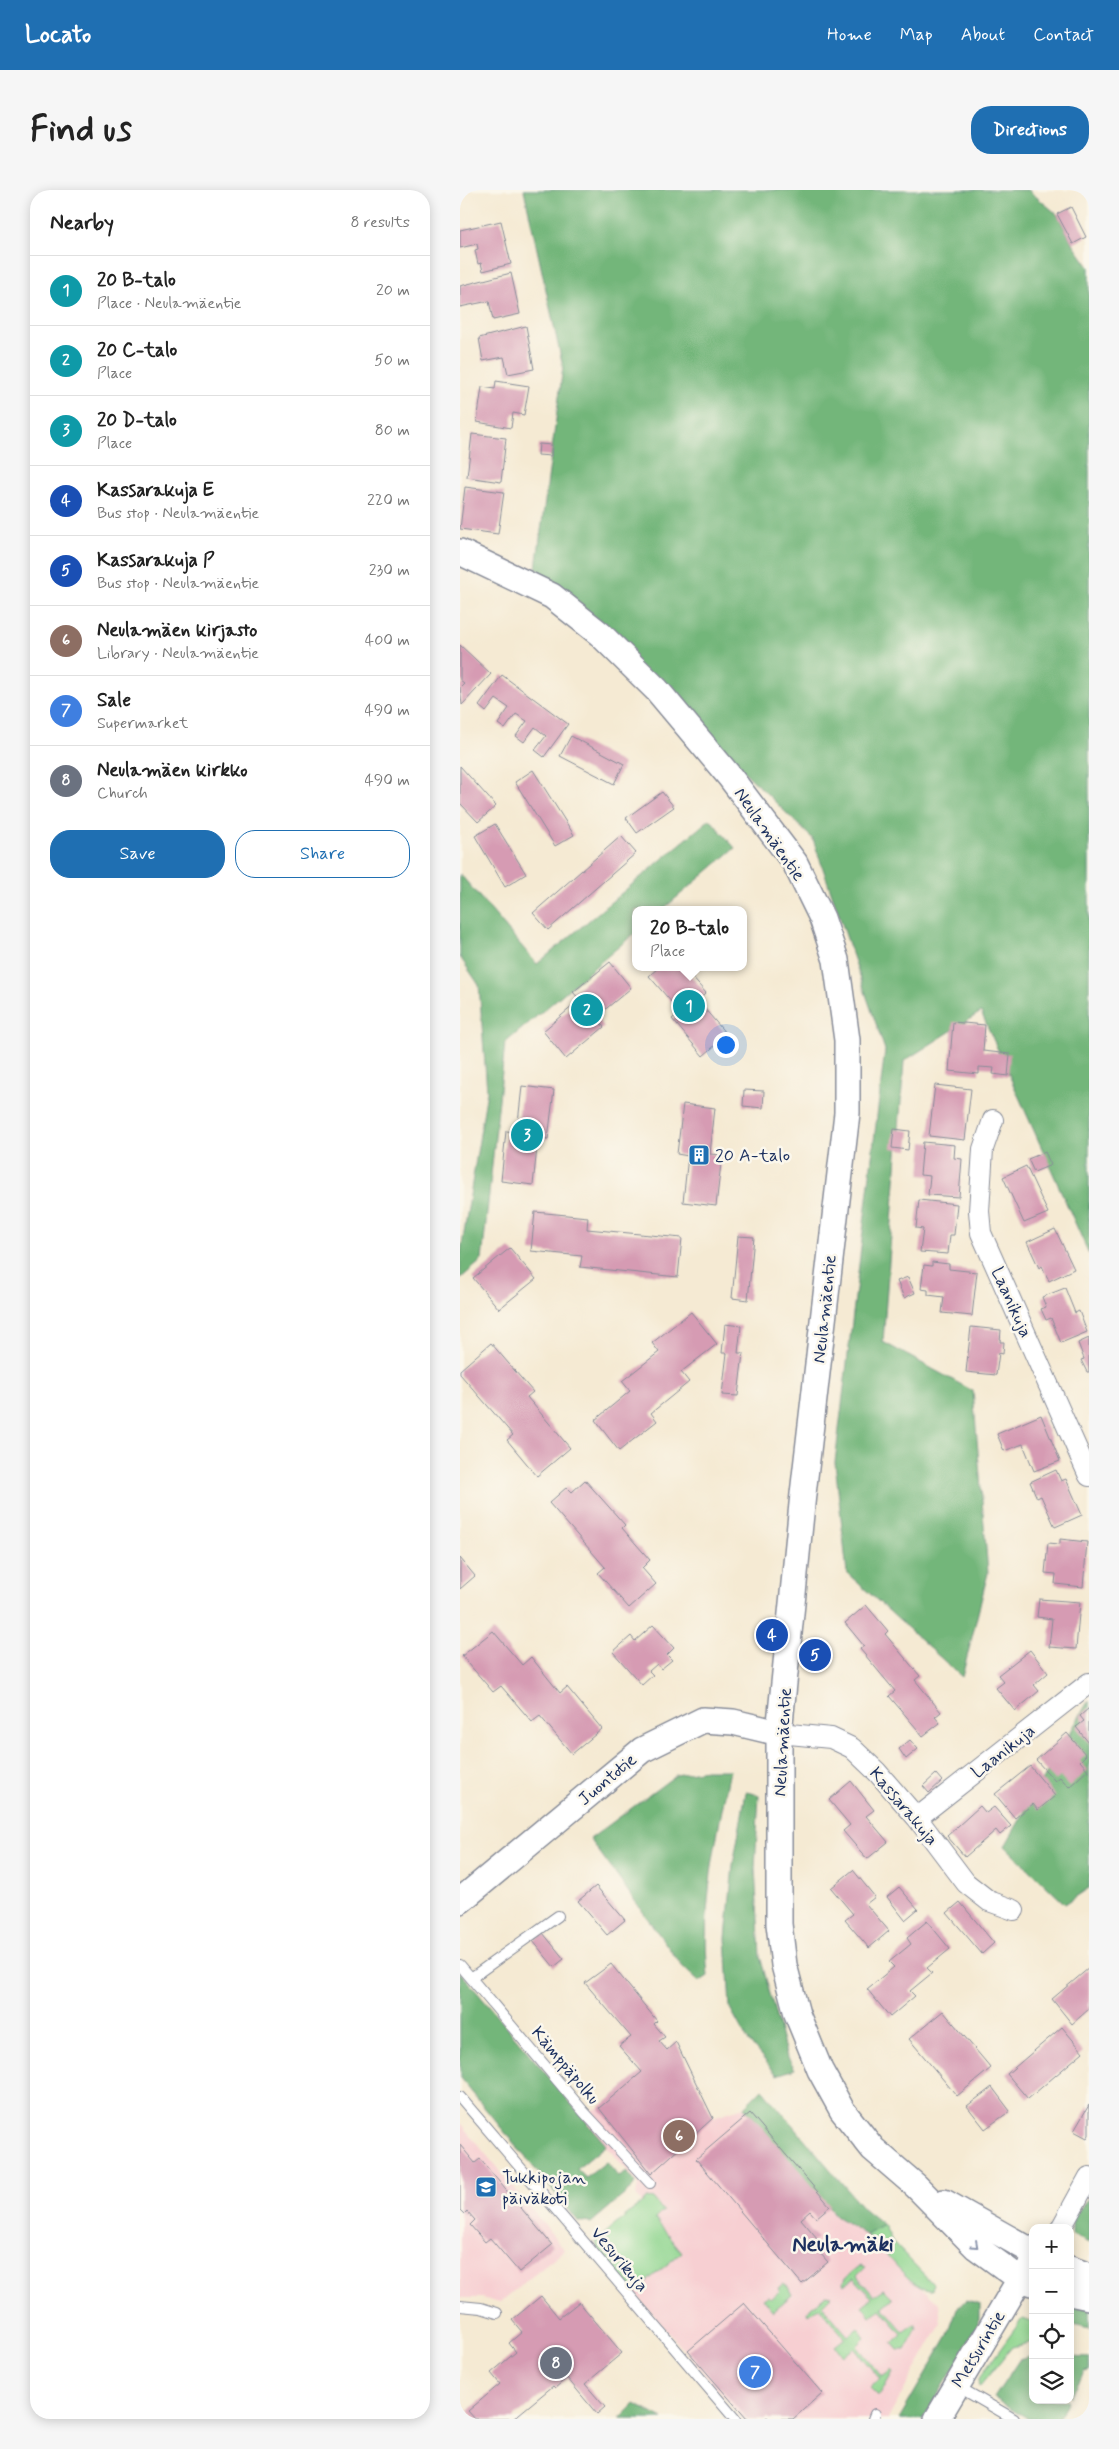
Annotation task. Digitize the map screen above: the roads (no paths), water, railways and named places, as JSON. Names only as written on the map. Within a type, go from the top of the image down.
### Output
[{"type":"street","name":"Neulamäentie","points":[[460,552],[552,596],[600,634],[657,690],[730,777],[795,863],[822,918],[836,960],[844,1006],[846,1114],[779,1733],[779,1924],[784,1966],[797,2014],[820,2070],[842,2110],[873,2149],[916,2186],[976,2248],[1028,2276]]},
{"type":"street","name":"Laanikuja","points":[[993,1120],[982,1149],[979,1211],[981,1233],[1089,1476]]},
{"type":"street","name":"Laanikuja","points":[[917,1818],[1089,1683]]},
{"type":"street","name":"Juontotie","points":[[460,1901],[642,1750],[703,1720],[733,1722],[779,1733]]},
{"type":"street","name":"Kassarakuja","points":[[779,1733],[831,1738],[852,1748],[877,1772],[917,1818],[966,1883],[989,1901],[1014,1910]]},
{"type":"street","points":[[1063,2224],[1089,2176]]},
{"type":"street","name":"Neulamäentie","points":[[916,2186],[1029,2250]]},
{"type":"street","points":[[1074,2271],[1089,2276]]},
{"type":"street","name":"Metsurintie","points":[[937,2419],[1028,2276]]},
{"type":"street","points":[[1074,2294],[1089,2297]]},
{"type":"lane","points":[[471,1978],[558,1916]]},
{"type":"lane","name":"Kämppäpolku","points":[[460,1965],[584,2112],[650,2183]]},
{"type":"lane","name":"Vesurikuja","points":[[460,2097],[735,2419]]},
{"type":"lane","points":[[460,2306],[481,2308],[497,2313]]},
{"type":"lane","points":[[957,2386],[1014,2419]]},
{"type":"place","name":"20 B-talo","points":[[689,1006]]},
{"type":"place","name":"20 C-talo","points":[[587,1010]]},
{"type":"place","name":"20 D-talo","points":[[527,1135]]},
{"type":"place","name":"20 A-talo","points":[[699,1155]]},
{"type":"place","name":"Kassarakuja E","points":[[772,1635]]},
{"type":"place","name":"Kassarakuja P","points":[[815,1655]]},
{"type":"place","name":"Neulamäen kirjasto","points":[[679,2136]]},
{"type":"place","name":"Tukkipojan päiväkoti","points":[[486,2187]]},
{"type":"place","name":"Neulamäen kirkko","points":[[556,2363]]},
{"type":"place","name":"Sale","points":[[755,2372]]},
{"type":"district","name":"Neulamäki","points":[[843,2243]]}]
